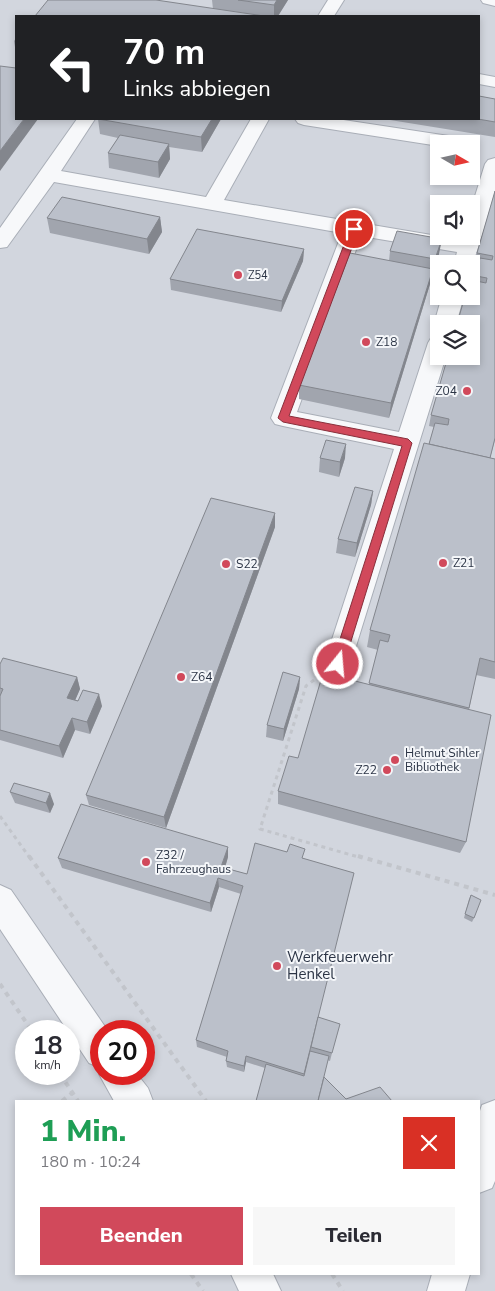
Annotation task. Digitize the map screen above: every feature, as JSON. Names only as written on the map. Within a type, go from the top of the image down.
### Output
[{"type":"street","points":[[327,15],[336,0]]},
{"type":"street","points":[[489,0],[495,1]]},
{"type":"street","points":[[480,79],[495,82]]},
{"type":"street","points":[[0,242],[49,175],[85,120]]},
{"type":"street","points":[[213,202],[259,120]]},
{"type":"street","points":[[310,120],[482,149],[466,255]]},
{"type":"street","points":[[49,175],[213,202],[354,229],[462,255]]},
{"type":"street","points":[[354,229],[283,418],[408,443]]},
{"type":"street","points":[[338,664],[432,365]]},
{"type":"street","points":[[0,901],[90,1035]]},
{"type":"street","points":[[124,1085],[134,1100]]},
{"type":"street","points":[[480,1171],[495,1118]]},
{"type":"street","points":[[251,1275],[262,1291]]},
{"type":"street","points":[[446,1291],[451,1275]]},
{"type":"path","points":[[338,664],[306,686],[260,829],[495,896]]},
{"type":"path","points":[[0,816],[205,1100]]},
{"type":"path","points":[[0,984],[25,1020]]},
{"type":"path","points":[[67,1085],[77,1100]]},
{"type":"path","points":[[63,1100],[72,1093]]},
{"type":"path","points":[[193,1275],[203,1291]]},
{"type":"path","points":[[333,1275],[344,1291]]},
{"type":"shaded area","points":[[0,0],[495,0],[495,1291],[0,1291]]},
{"type":"building","points":[[48,0],[156,0],[257,15],[36,15]]},
{"type":"building","points":[[238,0],[277,0],[274,5]]},
{"type":"building","points":[[0,66],[15,68],[15,120],[23,120],[0,151]]},
{"type":"building","points":[[480,96],[495,99],[495,122],[480,119]]},
{"type":"building","points":[[104,120],[211,120],[201,137]]},
{"type":"building","points":[[120,135],[169,144],[158,162],[108,153]]},
{"type":"building","name":"Z04","points":[[495,191],[495,438],[490,458],[429,444],[435,423],[448,425],[449,419],[431,415],[445,365],[480,365],[480,315],[460,315],[462,305],[480,305],[480,282],[486,283],[487,278],[480,277],[480,258],[492,260],[493,256],[477,253]]},
{"type":"building","points":[[62,197],[160,217],[147,239],[47,218]]},
{"type":"building","name":"Z54","points":[[197,229],[304,249],[282,301],[170,279]]},
{"type":"building","points":[[397,231],[430,237],[430,245],[440,245],[436,255],[430,255],[430,258],[390,251]]},
{"type":"building","name":"Z18","points":[[350,253],[430,268],[430,279],[391,403],[299,385]]},
{"type":"building","points":[[326,440],[346,444],[340,462],[320,458]]},
{"type":"building","name":"Z21","points":[[424,443],[495,459],[495,662],[480,658],[469,708],[369,683],[380,640],[388,642],[390,635],[370,630]]},
{"type":"building","points":[[355,487],[373,491],[357,543],[338,539]]},
{"type":"building","points":[[211,498],[275,513],[164,817],[86,795]]},
{"type":"building","points":[[3,658],[77,677],[67,698],[78,701],[83,690],[99,694],[87,722],[72,718],[59,746],[0,730],[0,696],[3,689],[0,688],[0,664]]},
{"type":"building","points":[[283,672],[300,677],[284,729],[267,725]]},
{"type":"building","name":"Z22","points":[[323,673],[491,715],[466,842],[278,791],[289,756],[298,758]]},
{"type":"building","points":[[14,783],[50,793],[46,803],[10,792]]},
{"type":"building","points":[[81,804],[228,847],[221,867],[247,874],[255,843],[287,852],[290,844],[305,849],[302,858],[354,873],[304,1074],[246,1056],[244,1066],[226,1061],[228,1051],[196,1040],[243,886],[218,878],[210,903],[58,858]]},
{"type":"building","points":[[471,895],[481,900],[474,918],[465,914]]},
{"type":"building","points":[[318,1017],[340,1024],[332,1053],[311,1047]]},
{"type":"building","points":[[310,1051],[329,1056],[318,1100],[256,1100],[266,1064],[304,1076]]},
{"type":"building","points":[[324,1077],[346,1099],[380,1087],[391,1100],[318,1100]]},
{"type":"place","name":"Z54","points":[[238,275]]},
{"type":"place","name":"Z18","points":[[366,342]]},
{"type":"place","name":"Z04","points":[[467,391]]},
{"type":"place","name":"Z21","points":[[443,563]]},
{"type":"place","name":"S22","points":[[226,564]]},
{"type":"place","name":"Z64","points":[[181,677]]},
{"type":"place","name":"Helmut Sihler Bibliothek","points":[[395,760]]},
{"type":"place","name":"Z22","points":[[387,770]]},
{"type":"place","name":"Z32 / Fahrzeughaus","points":[[146,862]]},
{"type":"place","name":"Werkfeuerwehr Henkel","points":[[277,966]]},
{"type":"route","points":[[338,664],[408,443],[283,418],[354,229]]}]
